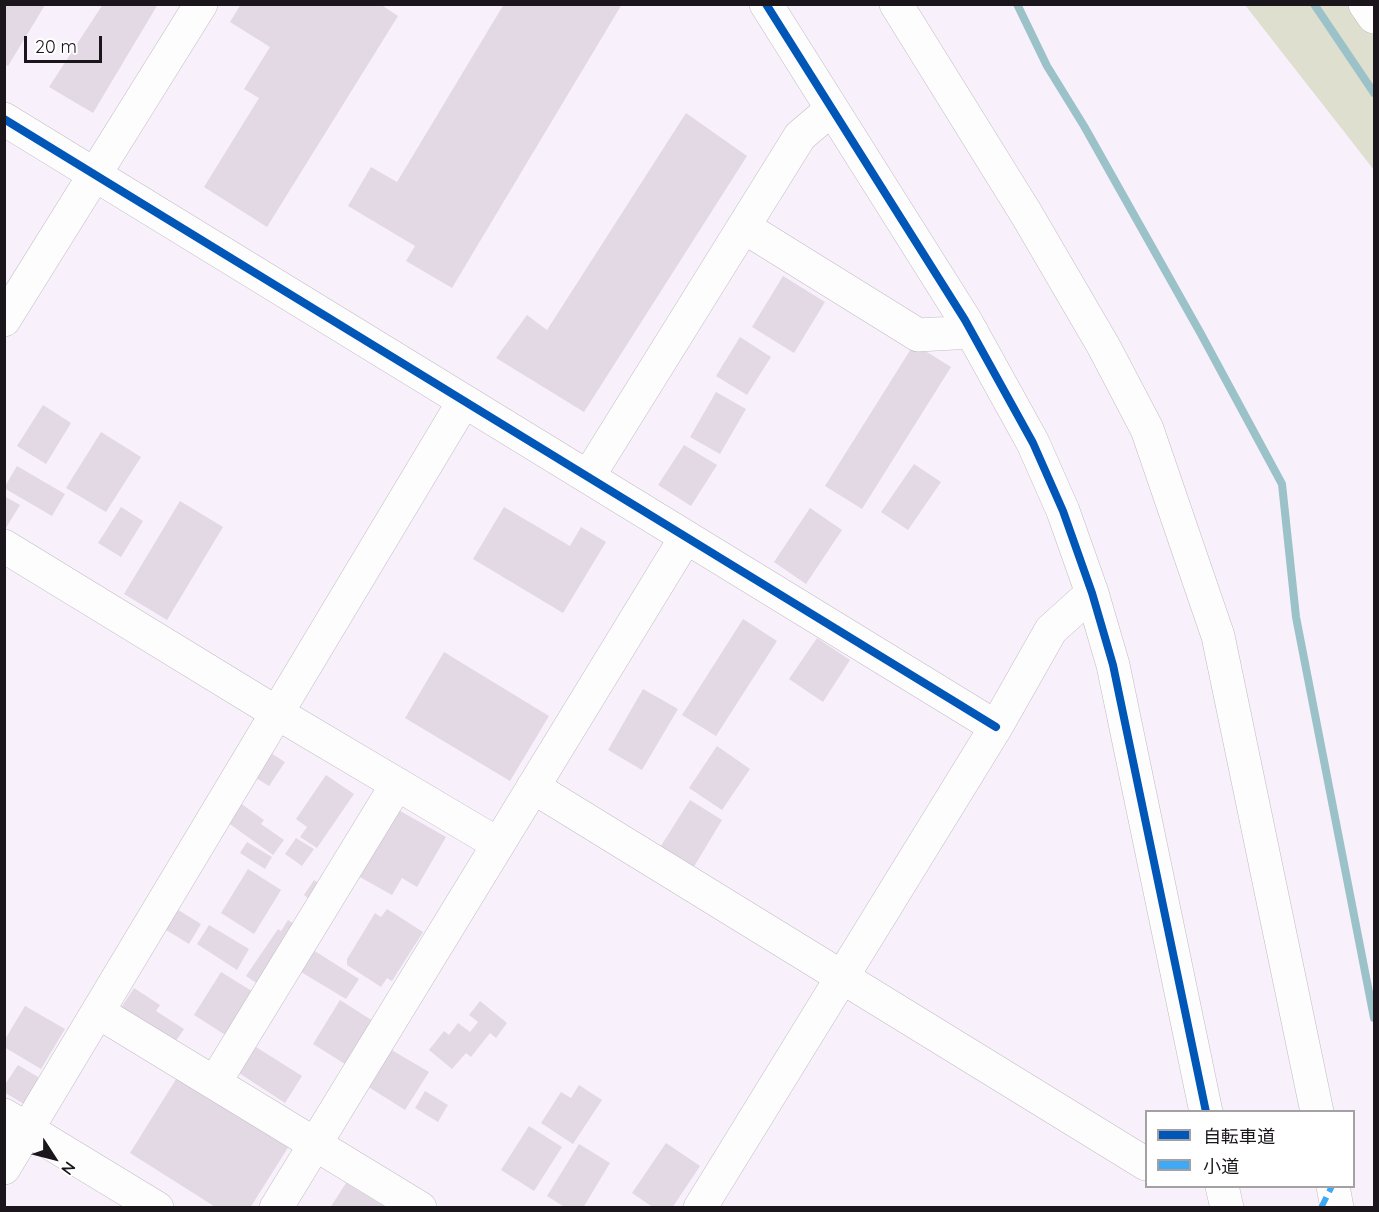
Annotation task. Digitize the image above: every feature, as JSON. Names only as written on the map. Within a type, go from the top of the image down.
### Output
[{"type":"street","points":[[4,320],[96,176],[201,4]]},
{"type":"street","points":[[765,4],[972,332],[1033,443],[1062,511],[1092,593],[1113,665],[1206,1110]]},
{"type":"street","points":[[896,4],[1027,214],[1104,347],[1147,429],[1218,636],[1317,1110]]},
{"type":"street","points":[[1365,4],[1374,17]]},
{"type":"street","points":[[588,477],[800,136],[832,109]]},
{"type":"street","points":[[4,119],[996,727]]},
{"type":"street","points":[[744,227],[918,335],[972,332]]},
{"type":"street","points":[[4,1168],[16,1122],[98,1012],[464,401]]},
{"type":"street","points":[[276,1208],[686,537]]},
{"type":"street","points":[[4,546],[277,713],[498,844]]},
{"type":"street","points":[[705,1206],[841,978],[996,727],[1051,630],[1092,593]]},
{"type":"street","points":[[214,1082],[398,784]]},
{"type":"street","points":[[533,788],[1145,1163]]},
{"type":"street","points":[[98,1012],[420,1208]]},
{"type":"street","points":[[16,1122],[157,1208]]},
{"type":"street","points":[[1222,1188],[1227,1208]]},
{"type":"street","points":[[1333,1188],[1337,1208]]},
{"type":"green space","points":[[1245,5],[1374,5],[1374,170]]},
{"type":"building","points":[[103,4],[158,4],[93,113],[49,87]]},
{"type":"building","points":[[241,4],[380,4],[398,16],[267,227],[204,187],[259,98],[244,89],[270,47],[230,22]]},
{"type":"building","points":[[504,4],[622,4],[452,288],[406,261],[415,246],[348,206],[371,167],[397,182]]},
{"type":"building","points":[[4,5],[45,5],[8,66],[4,64]]},
{"type":"building","points":[[686,113],[747,156],[584,412],[496,358],[527,315],[547,330]]},
{"type":"building","points":[[783,276],[825,302],[794,353],[752,327]]},
{"type":"building","points":[[740,337],[771,357],[747,395],[716,376]]},
{"type":"building","points":[[914,344],[951,367],[862,509],[825,486]]},
{"type":"building","points":[[716,392],[746,409],[720,454],[690,437]]},
{"type":"building","points":[[43,405],[71,423],[46,464],[17,446]]},
{"type":"building","points":[[101,432],[141,457],[106,512],[66,488]]},
{"type":"building","points":[[684,445],[717,465],[691,506],[658,485]]},
{"type":"building","points":[[914,464],[941,482],[908,530],[881,512]]},
{"type":"building","points":[[17,466],[65,494],[52,516],[4,488]]},
{"type":"building","points":[[4,496],[20,505],[4,531]]},
{"type":"building","points":[[180,501],[223,527],[167,620],[124,594]]},
{"type":"building","points":[[121,507],[143,521],[121,557],[98,543]]},
{"type":"building","points":[[504,507],[570,546],[581,527],[606,542],[563,613],[473,559]]},
{"type":"building","points":[[810,508],[842,530],[806,584],[774,562]]},
{"type":"building","points":[[743,619],[777,641],[716,736],[682,715]]},
{"type":"building","points":[[817,638],[850,660],[823,702],[789,679]]},
{"type":"building","points":[[444,652],[549,716],[510,781],[405,718]]},
{"type":"building","points":[[643,689],[678,709],[642,770],[608,750]]},
{"type":"building","points":[[717,746],[750,769],[722,810],[689,788]]},
{"type":"building","points":[[266,750],[285,762],[269,786],[251,775]]},
{"type":"building","points":[[326,775],[354,794],[317,848],[300,837],[307,827],[296,819]]},
{"type":"building","points":[[690,800],[722,820],[692,870],[659,849]]},
{"type":"building","points":[[240,803],[264,820],[261,824],[284,840],[273,855],[227,822]]},
{"type":"building","points":[[395,808],[446,837],[417,887],[402,878],[392,895],[356,875]]},
{"type":"building","points":[[296,838],[314,849],[302,866],[285,854]]},
{"type":"building","points":[[247,842],[272,857],[265,869],[240,853]]},
{"type":"building","points":[[248,869],[281,890],[254,934],[221,913]]},
{"type":"building","points":[[314,880],[323,886],[312,901],[304,895]]},
{"type":"building","points":[[175,908],[201,924],[189,944],[163,928]]},
{"type":"building","points":[[387,909],[423,932],[392,981],[387,978],[381,987],[347,965],[347,959],[375,913],[381,917]]},
{"type":"building","points":[[288,920],[300,928],[261,986],[246,976],[278,929],[281,931]]},
{"type":"building","points":[[209,925],[249,949],[237,970],[197,944]]},
{"type":"building","points":[[310,948],[359,979],[346,999],[296,969]]},
{"type":"building","points":[[221,972],[255,993],[227,1036],[194,1015]]},
{"type":"building","points":[[134,988],[160,1005],[156,1011],[184,1029],[171,1048],[117,1014]]},
{"type":"building","points":[[340,1000],[373,1021],[345,1064],[313,1044]]},
{"type":"building","points":[[480,1001],[507,1023],[496,1038],[490,1033],[471,1057],[466,1053],[452,1069],[429,1050],[444,1031],[449,1035],[458,1023],[470,1032],[478,1022],[469,1015]]},
{"type":"building","points":[[25,1006],[65,1029],[41,1069],[4,1047],[4,1041]]},
{"type":"building","points":[[256,1047],[302,1076],[285,1103],[239,1073]]},
{"type":"building","points":[[390,1049],[429,1072],[405,1110],[367,1086]]},
{"type":"building","points":[[18,1065],[43,1080],[27,1106],[4,1092],[4,1086]]},
{"type":"building","points":[[178,1076],[289,1146],[250,1208],[217,1208],[130,1153]]},
{"type":"building","points":[[579,1085],[602,1100],[573,1144],[541,1123],[561,1092],[571,1098]]},
{"type":"building","points":[[425,1091],[448,1105],[438,1122],[415,1108]]},
{"type":"building","points":[[529,1126],[562,1147],[534,1191],[501,1170]]},
{"type":"building","points":[[666,1143],[700,1166],[672,1208],[654,1208],[632,1193]]},
{"type":"building","points":[[579,1144],[610,1163],[583,1208],[566,1208],[547,1196]]},
{"type":"building","points":[[346,1183],[387,1208],[330,1208]]},
{"type":"waterway","points":[[1017,4],[1047,66],[1084,126],[1201,334],[1282,484],[1296,617],[1374,1018]]},
{"type":"waterway","points":[[1314,4],[1374,93]]},
{"type":"marked path","points":[[1321,1208],[1331,1188]]},
{"type":"cycle path","points":[[766,4],[965,320],[1033,443],[1063,511],[1092,593],[1113,665],[1206,1110]]},
{"type":"cycle path","points":[[4,119],[996,727]]}]
